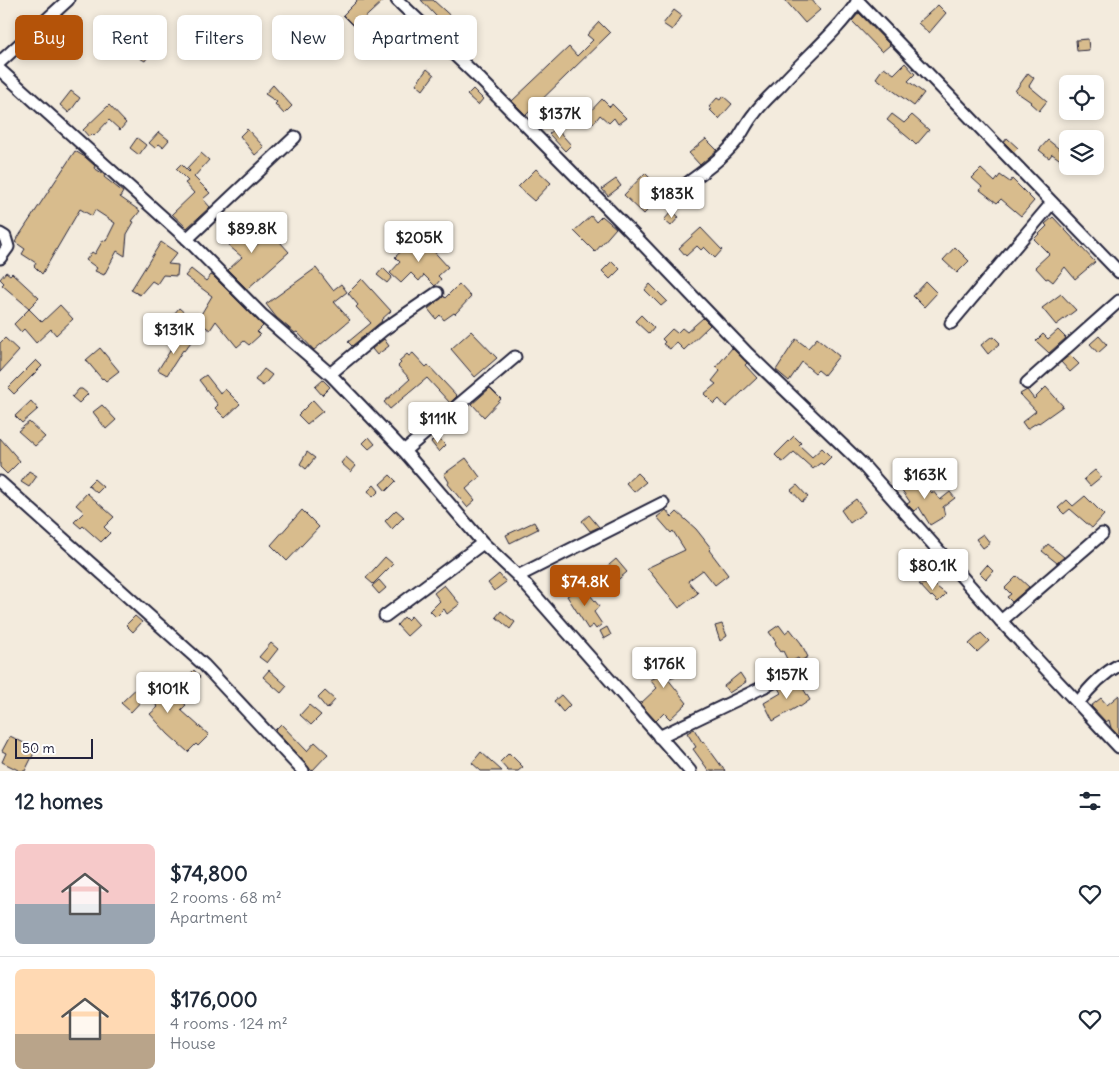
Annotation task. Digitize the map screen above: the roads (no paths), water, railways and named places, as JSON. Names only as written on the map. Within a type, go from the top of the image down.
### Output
[{"type":"street","points":[[0,62],[68,0]]},
{"type":"street","points":[[397,0],[481,80],[636,236],[748,354],[862,464],[1001,621],[1119,748]]},
{"type":"street","points":[[678,190],[713,164],[738,140],[758,109],[810,54],[829,37],[857,0],[1119,272]]},
{"type":"street","points":[[0,70],[187,239],[263,316],[330,374],[404,451],[483,543],[518,576],[690,771]]},
{"type":"street","points":[[187,239],[295,137]]},
{"type":"street","points":[[951,322],[1052,203]]},
{"type":"street","points":[[0,234],[5,237],[8,247],[0,258]]},
{"type":"street","points":[[330,374],[383,330],[436,293]]},
{"type":"street","points":[[1027,383],[1119,301]]},
{"type":"street","points":[[404,451],[515,357]]},
{"type":"street","points":[[0,482],[204,665],[303,771]]},
{"type":"street","points":[[518,576],[663,502]]},
{"type":"street","points":[[1001,621],[1102,534]]},
{"type":"street","points":[[385,616],[483,543]]},
{"type":"street","points":[[1078,703],[1087,690],[1119,665]]},
{"type":"street","points":[[659,737],[804,667]]}]
